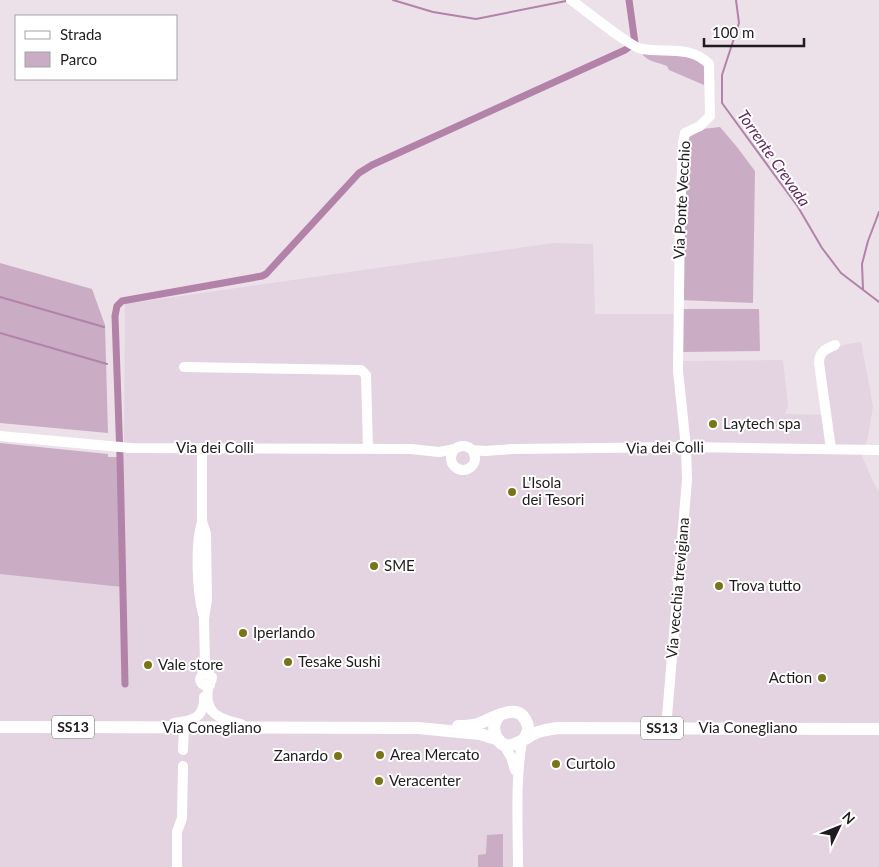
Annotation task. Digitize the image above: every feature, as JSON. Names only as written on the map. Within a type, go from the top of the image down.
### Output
[{"type":"main road","points":[[505,712],[516,712],[525,718],[528,729],[523,741],[513,745],[501,742],[496,736],[494,724],[500,715],[505,712]]},
{"type":"main road","name":"Via Conegliano","points":[[424,729],[475,725],[500,715]]},
{"type":"main road","name":"Via Conegliano","points":[[525,718],[558,728]]},
{"type":"main road","name":"Via Conegliano","points":[[0,727],[424,729],[480,734],[501,742]]},
{"type":"main road","name":"Via Conegliano","points":[[523,741],[540,731],[558,728],[879,729]]},
{"type":"street","name":"Via Ponte Vecchio","points":[[571,0],[635,47],[656,51],[693,53],[702,57],[709,64],[710,116],[700,126],[685,133],[683,143],[678,370],[686,447]]},
{"type":"street","points":[[831,449],[819,363],[824,350],[835,345]]},
{"type":"street","points":[[184,367],[361,370],[366,375],[368,449]]},
{"type":"street","name":"Via dei Colli","points":[[0,436],[118,447],[412,449],[431,452],[464,446],[478,451],[686,447],[877,450]]},
{"type":"street","name":"Via vecchia trevigiana","points":[[666,728],[685,513],[686,447]]},
{"type":"street","points":[[202,448],[202,521],[198,534],[199,599],[204,619],[206,680],[209,706],[222,720],[256,728]]},
{"type":"street","points":[[451,462],[451,455],[455,449]]},
{"type":"street","points":[[472,450],[475,456],[474,462]]},
{"type":"street","name":"Via dei Colli","points":[[431,452],[451,462],[457,468],[465,470],[486,455],[500,450]]},
{"type":"street","points":[[147,728],[185,722],[200,714],[204,705],[206,680]]},
{"type":"street","points":[[183,750],[184,728]]},
{"type":"street","points":[[518,867],[518,758],[523,741]]},
{"type":"street","points":[[501,742],[511,757],[518,778]]},
{"type":"street","points":[[177,867],[177,832],[182,818],[183,766]]},
{"type":"shaded area","points":[[553,243],[593,244],[595,314],[676,314],[682,361],[783,360],[788,406],[785,414],[824,415],[821,358],[831,349],[861,342],[873,406],[868,437],[862,456],[879,492],[879,867],[0,867],[0,559],[123,588],[125,304]]},
{"type":"green space","points":[[641,52],[694,58],[704,66],[704,85],[669,70],[667,66],[649,60]]},
{"type":"green space","points":[[720,127],[755,171],[753,303],[681,300],[688,138],[702,129]]},
{"type":"green space","points":[[0,263],[92,289],[105,325],[108,433],[0,423]]},
{"type":"green space","points":[[683,309],[759,309],[760,351],[682,352]]},
{"type":"green space","points":[[0,443],[108,454],[108,457],[120,457],[122,587],[0,574]]},
{"type":"green space","points":[[503,834],[503,867],[478,867],[478,855],[486,854],[487,835]]},
{"type":"waterway","points":[[393,0],[433,12],[476,19],[566,1]]},
{"type":"waterway","points":[[125,684],[115,316],[117,306],[122,301],[266,274],[359,173],[372,165],[625,50],[635,43],[629,0]]},
{"type":"waterway","name":"Torrente Crevada","points":[[736,0],[739,23],[722,75],[722,103],[798,207],[822,248],[841,273],[879,302]]},
{"type":"waterway","points":[[863,289],[862,264],[879,212]]},
{"type":"waterway","points":[[0,297],[104,327]]},
{"type":"waterway","points":[[0,333],[107,364]]},
{"type":"place","name":"Laytech spa","points":[[713,424]]},
{"type":"place","name":"L'Isola dei Tesori","points":[[512,492]]},
{"type":"place","name":"SME","points":[[374,566]]},
{"type":"place","name":"Trova tutto","points":[[719,586]]},
{"type":"place","name":"Iperlando","points":[[243,633]]},
{"type":"place","name":"Tesake Sushi","points":[[288,662]]},
{"type":"place","name":"Vale store","points":[[148,665]]},
{"type":"place","name":"Action","points":[[822,678]]},
{"type":"place","name":"Area Mercato","points":[[380,755]]},
{"type":"place","name":"Zanardo","points":[[338,756]]},
{"type":"place","name":"Curtolo","points":[[556,764]]},
{"type":"place","name":"Veracenter","points":[[379,781]]}]
